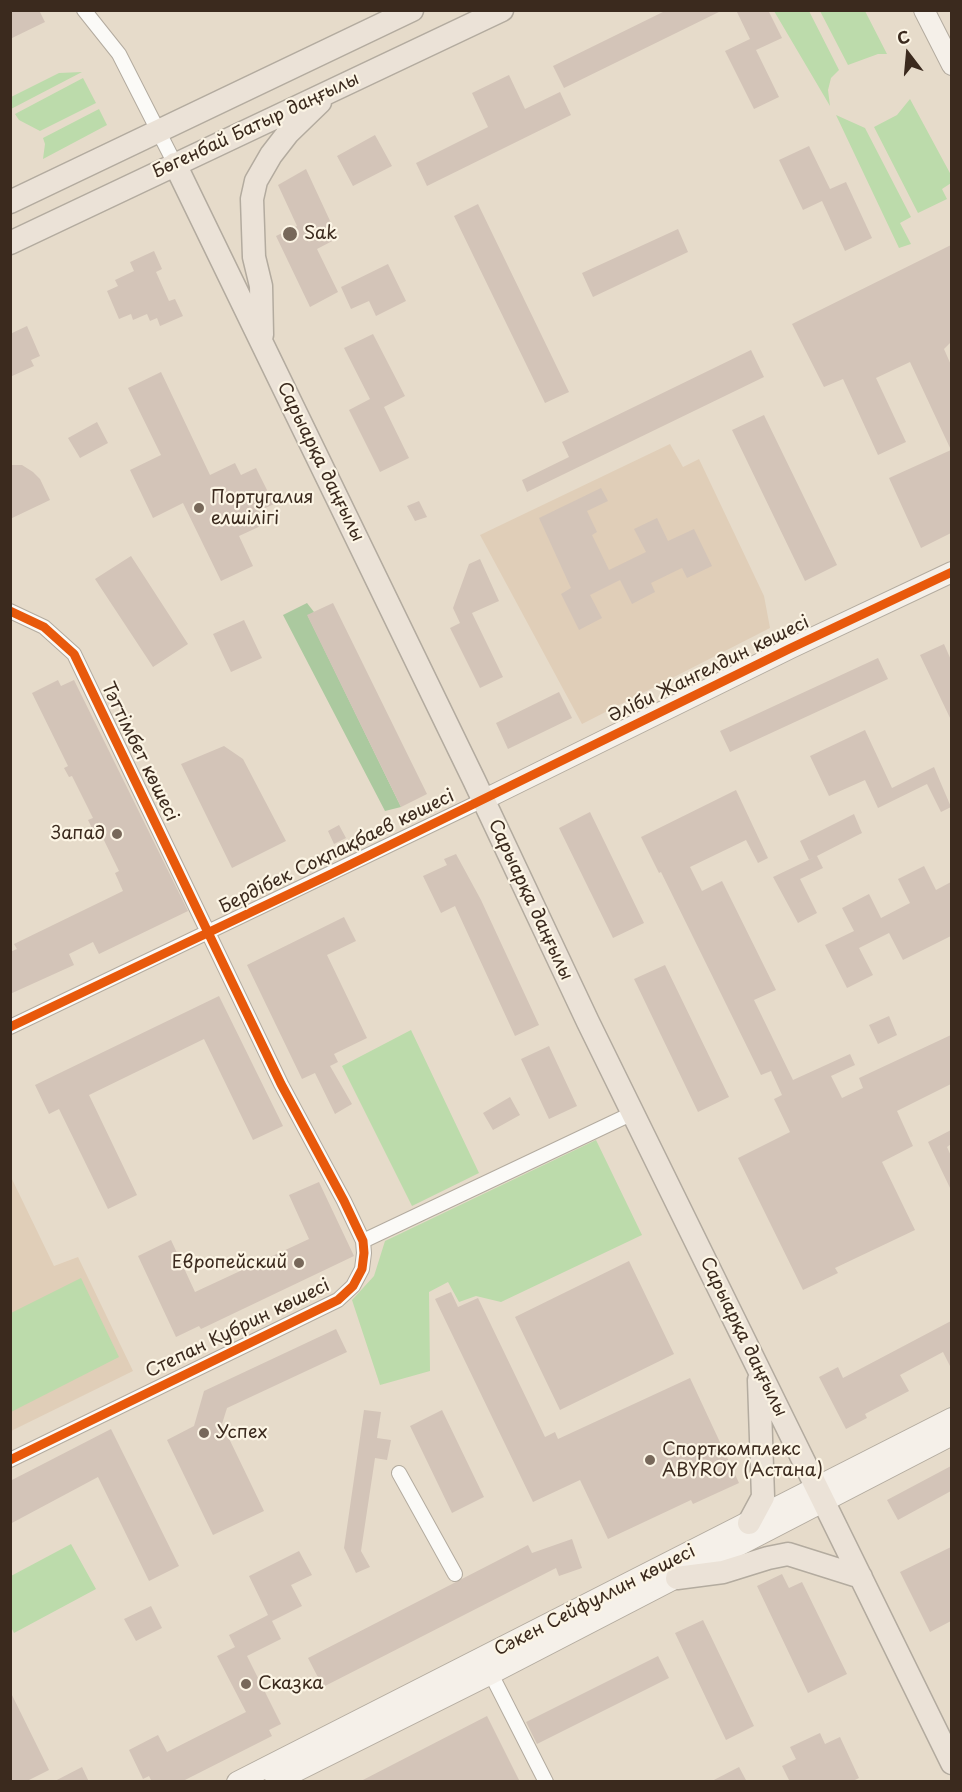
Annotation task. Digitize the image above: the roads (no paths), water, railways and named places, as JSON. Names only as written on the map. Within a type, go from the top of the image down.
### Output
[{"type":"main road","points":[[10,202],[412,10]]},
{"type":"main road","name":"Бөгенбай Батыр даңғылы","points":[[10,243],[502,10]]},
{"type":"main road","points":[[924,10],[951,65]]},
{"type":"main road","points":[[262,343],[261,285],[254,257],[252,199],[256,181],[271,155],[288,133],[334,89]]},
{"type":"main road","name":"Сарыарқа даңғылы","points":[[175,164],[633,1113],[746,1341],[758,1373],[821,1495],[951,1763]]},
{"type":"main road","name":"Әліби Жангелдин көшесі","points":[[483,800],[951,572]]},
{"type":"main road","points":[[749,1523],[763,1497],[758,1373]]},
{"type":"main road","name":"Сәкен Сейфуллин көшесі","points":[[275,1782],[677,1578],[951,1418]]},
{"type":"main road","name":"Сәкен Сейфуллин көшесі","points":[[237,1782],[749,1523],[821,1495],[951,1435]]},
{"type":"main road","points":[[677,1578],[723,1572],[768,1557],[788,1554],[861,1577]]},
{"type":"street","name":"Сарыарқа даңғылы","points":[[84,10],[118,54],[175,164]]},
{"type":"street","name":"Тәттімбет көшесі","points":[[10,611],[44,627],[74,654],[208,933]]},
{"type":"street","name":"Бердібек Соқпақбаев көшесі","points":[[10,1027],[483,800]]},
{"type":"street","points":[[208,933],[281,1084],[363,1240],[633,1113]]},
{"type":"street","name":"Степан Кубрин көшесі","points":[[10,1460],[338,1299],[353,1286],[362,1269],[363,1240]]},
{"type":"street","points":[[399,1473],[455,1574]]},
{"type":"street","points":[[491,1674],[546,1782]]},
{"type":"place","name":"Sak","points":[[290,234]]},
{"type":"place","name":"Португалия елшілігі","points":[[199,508]]},
{"type":"place","name":"Запад","points":[[117,834]]},
{"type":"place","name":"Европейский","points":[[299,1263]]},
{"type":"place","name":"Успех","points":[[204,1433]]},
{"type":"place","name":"Спорткомплекс ABYROY (Астана)","points":[[650,1460]]},
{"type":"place","name":"Сказка","points":[[246,1684]]}]
